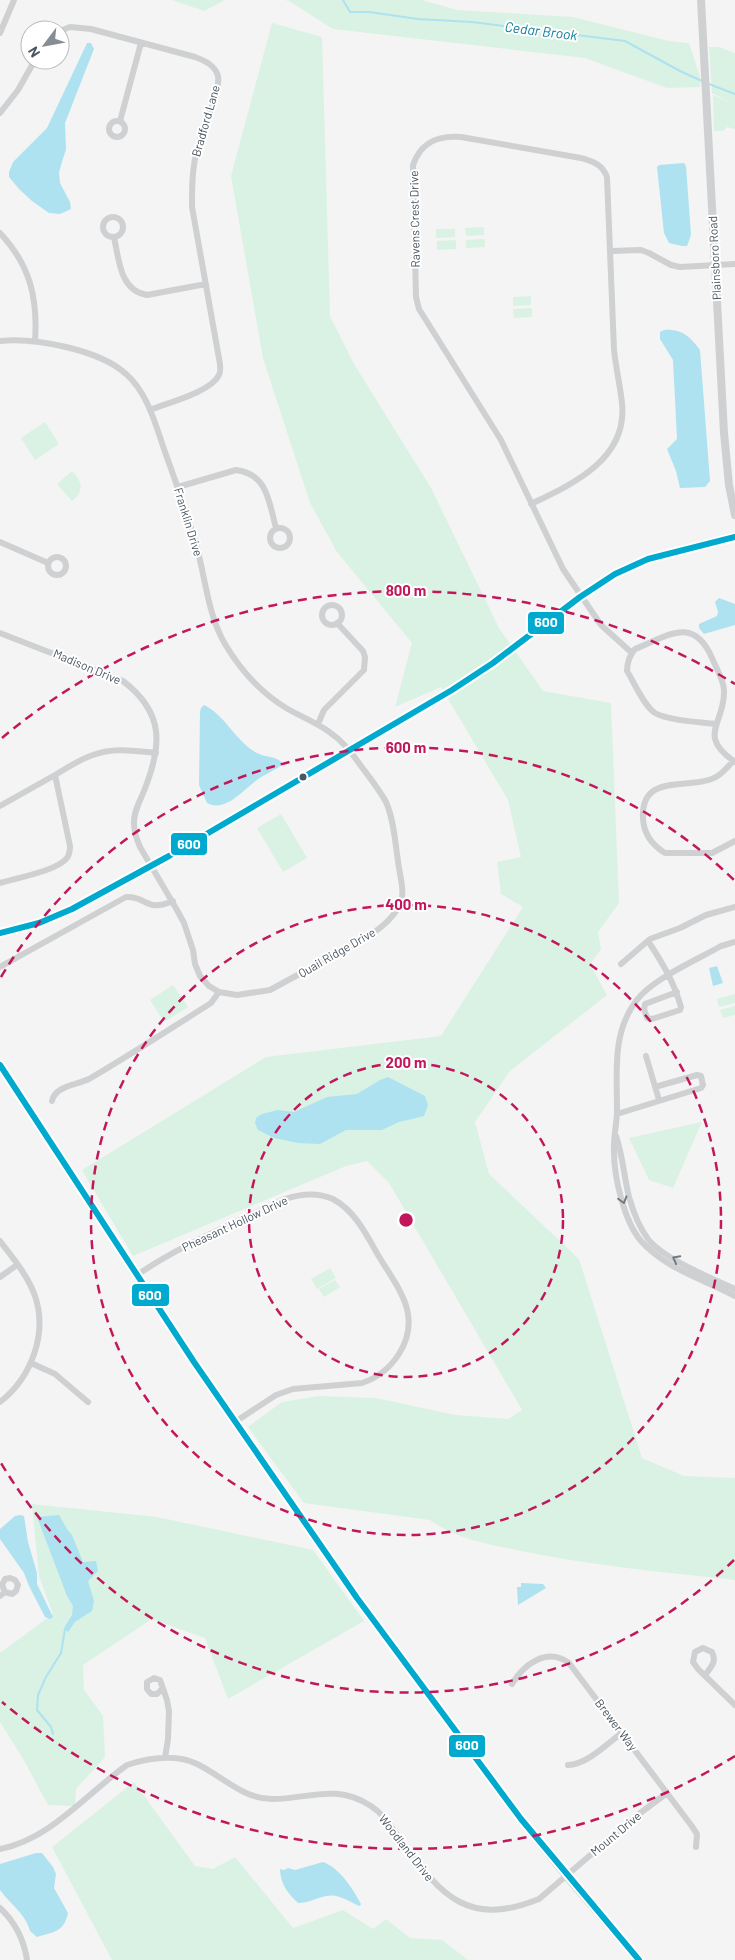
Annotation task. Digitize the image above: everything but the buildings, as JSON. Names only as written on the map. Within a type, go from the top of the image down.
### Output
[{"type":"main road","points":[[0,1065],[235,1422],[357,1598],[521,1819],[566,1876],[639,1960]]},
{"type":"street","points":[[0,33],[14,0]]},
{"type":"street","name":"Plainsboro Road","points":[[701,0],[726,452],[729,485],[735,515]]},
{"type":"street","name":"Bradford Lane","points":[[70,28],[76,27],[195,57],[210,64],[218,76],[217,90],[198,146],[192,184],[192,208],[220,364],[220,374],[212,384],[200,391],[150,410]]},
{"type":"street","points":[[120,121],[141,43]]},
{"type":"street","points":[[0,113],[18,90],[29,70]]},
{"type":"street","name":"Ravens Crest Drive","points":[[531,504],[564,489],[585,476],[608,454],[620,432],[622,403],[614,350],[607,177],[602,168],[597,164],[581,158],[451,136],[442,137],[429,142],[419,151],[413,173],[416,297],[419,309],[431,332],[501,440],[531,504],[563,569],[601,625],[632,653]]},
{"type":"street","points":[[0,233],[23,265],[32,286],[36,321],[35,341]]},
{"type":"street","points":[[114,237],[124,279],[128,287],[138,294],[147,295],[206,284]]},
{"type":"street","points":[[611,251],[641,250],[670,265],[680,267],[735,264]]},
{"type":"street","name":"Franklin Drive","points":[[0,341],[35,341],[77,350],[113,364],[131,378],[150,410],[178,487],[198,551],[213,615],[222,639],[233,658],[262,691],[285,707],[318,724],[351,750]]},
{"type":"street","points":[[178,487],[236,470],[246,471],[256,477],[263,485],[276,528]]},
{"type":"street","points":[[0,933],[39,923],[72,909],[351,750],[452,690],[493,663],[580,596],[615,574],[648,559],[735,537]]},
{"type":"street","points":[[0,542],[48,563]]},
{"type":"street","points":[[318,724],[324,710],[364,670],[365,657],[363,651],[337,623]]},
{"type":"street","points":[[716,724],[664,716],[655,712],[649,706],[627,671],[627,665],[632,653],[678,631],[690,633],[703,641],[724,684],[723,700],[716,724],[715,739],[718,748],[734,762],[724,771],[708,780],[658,788],[650,796],[644,807],[644,828],[648,838],[665,853],[712,853],[735,841]]},
{"type":"street","name":"Madison Drive","points":[[0,633],[123,681],[135,690],[145,702],[152,714],[158,741],[153,768],[133,824],[135,836],[140,847],[152,865]]},
{"type":"street","points":[[0,806],[93,755],[123,750],[156,753]]},
{"type":"street","name":"Quail Ridge Drive","points":[[219,992],[250,994],[280,986],[369,936],[392,916],[398,908],[402,897],[401,884],[387,805],[374,782],[351,750]]},
{"type":"street","points":[[0,883],[51,868],[67,858],[70,846],[55,775]]},
{"type":"street","points":[[52,1101],[55,1093],[58,1091],[83,1082],[119,1060],[211,1003],[219,992],[209,986],[200,976],[184,923],[152,865]]},
{"type":"street","points":[[0,967],[126,898],[134,897],[153,906],[162,906],[173,901]]},
{"type":"street","points":[[620,964],[648,941],[706,915],[735,907]]},
{"type":"street","points":[[648,941],[670,975],[677,992],[681,1007],[680,1010],[652,1020],[647,1018],[645,1004],[677,992]]},
{"type":"street","points":[[735,942],[721,946],[644,991],[624,1018],[617,1052],[617,1114],[614,1151],[621,1193],[630,1223],[639,1239],[652,1253],[666,1262],[735,1296]]},
{"type":"street","points":[[646,1056],[659,1100]]},
{"type":"street","points":[[617,1114],[701,1088],[703,1085],[701,1076],[697,1075],[655,1087]]},
{"type":"street","points":[[616,1135],[621,1149],[624,1177],[630,1199],[648,1239],[658,1249],[671,1257],[735,1289]]},
{"type":"street","name":"Pheasant Hollow Drive","points":[[137,1275],[158,1261],[193,1243],[297,1195],[314,1195],[332,1199],[348,1209],[359,1223],[402,1296],[407,1310],[409,1324],[407,1336],[395,1361],[372,1380],[362,1383],[293,1389],[276,1395],[235,1422]]},
{"type":"street","points":[[0,1241],[17,1265],[35,1297],[38,1313],[38,1345],[31,1363],[16,1387],[0,1402]]},
{"type":"street","points":[[0,1277],[17,1265]]},
{"type":"street","points":[[31,1363],[55,1374],[88,1402]]},
{"type":"street","name":"Brewer Way","points":[[512,1684],[522,1670],[533,1662],[548,1656],[561,1657],[569,1663],[697,1834],[696,1847]]},
{"type":"street","points":[[705,1675],[735,1705]]},
{"type":"street","points":[[162,1689],[167,1700],[168,1711],[168,1739],[164,1758]]},
{"type":"street","points":[[568,1765],[584,1761],[622,1733]]},
{"type":"street","name":"Woodland Drive","points":[[0,1849],[13,1846],[48,1829],[127,1765],[140,1761],[164,1758],[196,1764],[250,1795],[271,1799],[328,1793],[343,1794],[359,1800],[383,1816],[421,1868],[442,1891],[455,1901],[472,1907],[502,1910],[521,1906],[539,1899],[566,1876]]},
{"type":"street","name":"Mount Drive","points":[[566,1876],[635,1817],[667,1793]]},
{"type":"street","points":[[0,1908],[17,1930],[27,1960]]},
{"type":"green space","points":[[172,0],[225,0],[204,11]]},
{"type":"green space","points":[[285,0],[422,0],[457,10],[573,17],[669,41],[689,43],[700,77],[700,87],[667,88],[585,58],[333,29]]},
{"type":"green space","points":[[272,23],[322,37],[330,316],[354,364],[431,488],[499,628],[543,691],[611,703],[619,903],[598,932],[601,949],[590,964],[607,995],[510,1071],[475,1122],[489,1174],[579,1259],[642,1458],[684,1476],[735,1478],[735,1580],[570,1560],[471,1540],[449,1531],[430,1520],[304,1503],[248,1427],[282,1402],[319,1396],[376,1398],[455,1415],[508,1419],[522,1410],[389,1183],[367,1161],[346,1166],[133,1256],[82,1170],[266,1057],[441,1036],[523,907],[501,894],[497,862],[521,857],[508,800],[441,687],[395,707],[412,643],[337,552],[310,503],[263,358],[231,176]]},
{"type":"green space","points":[[709,47],[719,47],[735,53],[735,129],[727,127],[723,131],[714,131],[713,95],[733,104],[712,93]]},
{"type":"green space","points":[[484,227],[484,235],[466,236],[465,228]]},
{"type":"green space","points":[[436,229],[455,229],[455,237],[436,238]]},
{"type":"green space","points":[[485,239],[485,247],[466,248],[466,240]]},
{"type":"green space","points":[[456,240],[456,249],[437,250],[437,241]]},
{"type":"green space","points":[[531,296],[531,305],[513,306],[513,297]]},
{"type":"green space","points":[[532,308],[532,317],[514,318],[513,309]]},
{"type":"green space","points":[[45,422],[59,444],[35,460],[21,438]]},
{"type":"green space","points":[[72,471],[81,486],[79,494],[72,501],[57,484]]},
{"type":"green space","points":[[281,814],[307,858],[283,872],[257,828]]},
{"type":"green space","points":[[173,985],[188,1007],[164,1022],[150,1000]]},
{"type":"green space","points":[[735,994],[735,1003],[719,1007],[717,999]]},
{"type":"green space","points":[[735,1006],[735,1015],[723,1018],[720,1010]]},
{"type":"green space","points":[[702,1122],[673,1188],[649,1180],[629,1138]]},
{"type":"green space","points":[[330,1268],[336,1278],[317,1289],[311,1279]]},
{"type":"green space","points":[[335,1280],[340,1287],[324,1297],[319,1289]]},
{"type":"green space","points":[[32,1504],[157,1517],[313,1550],[364,1621],[228,1699],[205,1638],[152,1619],[83,1665],[84,1690],[103,1716],[105,1757],[76,1789],[75,1806],[48,1805],[22,1757],[0,1722],[0,1653],[53,1614],[39,1576]]},
{"type":"green space","points":[[134,1782],[195,1866],[213,1869],[235,1857],[293,1928],[343,1910],[373,1929],[386,1919],[410,1938],[442,1940],[468,1960],[112,1960],[52,1847]]},
{"type":"water","points":[[87,43],[91,43],[94,49],[65,123],[66,149],[59,172],[60,183],[70,202],[71,209],[60,214],[49,213],[19,189],[9,177],[9,172],[13,162],[47,128]]},
{"type":"water","points":[[684,163],[686,166],[691,235],[687,246],[669,243],[664,233],[657,167],[659,165]]},
{"type":"water","points":[[676,330],[685,334],[700,350],[710,481],[705,487],[680,488],[676,471],[667,449],[677,439],[673,360],[660,339],[660,332]]},
{"type":"water","points":[[719,598],[735,604],[735,625],[704,634],[699,628],[699,624],[717,616],[718,612],[715,602]]},
{"type":"water","points":[[204,705],[218,715],[248,747],[259,754],[277,759],[283,764],[257,780],[234,799],[220,805],[207,803],[199,785],[200,712]]},
{"type":"water","points":[[717,966],[723,983],[713,986],[709,968]]},
{"type":"water","points":[[388,1077],[425,1096],[428,1105],[424,1116],[399,1122],[382,1130],[346,1130],[320,1144],[298,1143],[274,1138],[258,1130],[255,1123],[256,1118],[262,1114],[278,1110],[294,1112],[327,1097],[357,1094]]},
{"type":"water","points":[[59,1515],[72,1535],[83,1562],[96,1561],[98,1571],[88,1581],[94,1601],[92,1611],[75,1622],[68,1632],[64,1628],[72,1615],[73,1606],[67,1596],[37,1517]]},
{"type":"water","points":[[15,1516],[24,1516],[28,1542],[37,1573],[37,1584],[53,1617],[50,1619],[45,1617],[24,1573],[0,1539],[0,1529]]},
{"type":"water","points":[[521,1583],[543,1584],[546,1588],[518,1605],[517,1587],[521,1587]]},
{"type":"water","points":[[36,1853],[42,1853],[53,1867],[56,1874],[54,1888],[68,1913],[61,1928],[37,1937],[30,1931],[25,1919],[0,1890],[0,1864]]},
{"type":"water","points":[[323,1862],[340,1874],[358,1898],[360,1906],[344,1898],[331,1895],[298,1903],[291,1896],[283,1884],[280,1869],[288,1868],[295,1870]]},
{"type":"waterway","name":"Cedar Brook","points":[[343,0],[350,12],[369,12],[418,19],[472,22],[625,41],[702,81]]},
{"type":"waterway","name":"Cedar Brook","points":[[709,84],[735,94]]},
{"type":"waterway","points":[[53,1734],[51,1727],[37,1710],[38,1695],[46,1677],[61,1653],[65,1629]]},
{"type":"transit line","name":"600","points":[[0,933],[39,923],[72,909],[169,856],[452,690],[493,663],[580,597],[615,574],[648,559],[735,537]]},
{"type":"transit line","name":"600","points":[[0,1065],[194,1362],[357,1598],[521,1819],[639,1960]]}]
